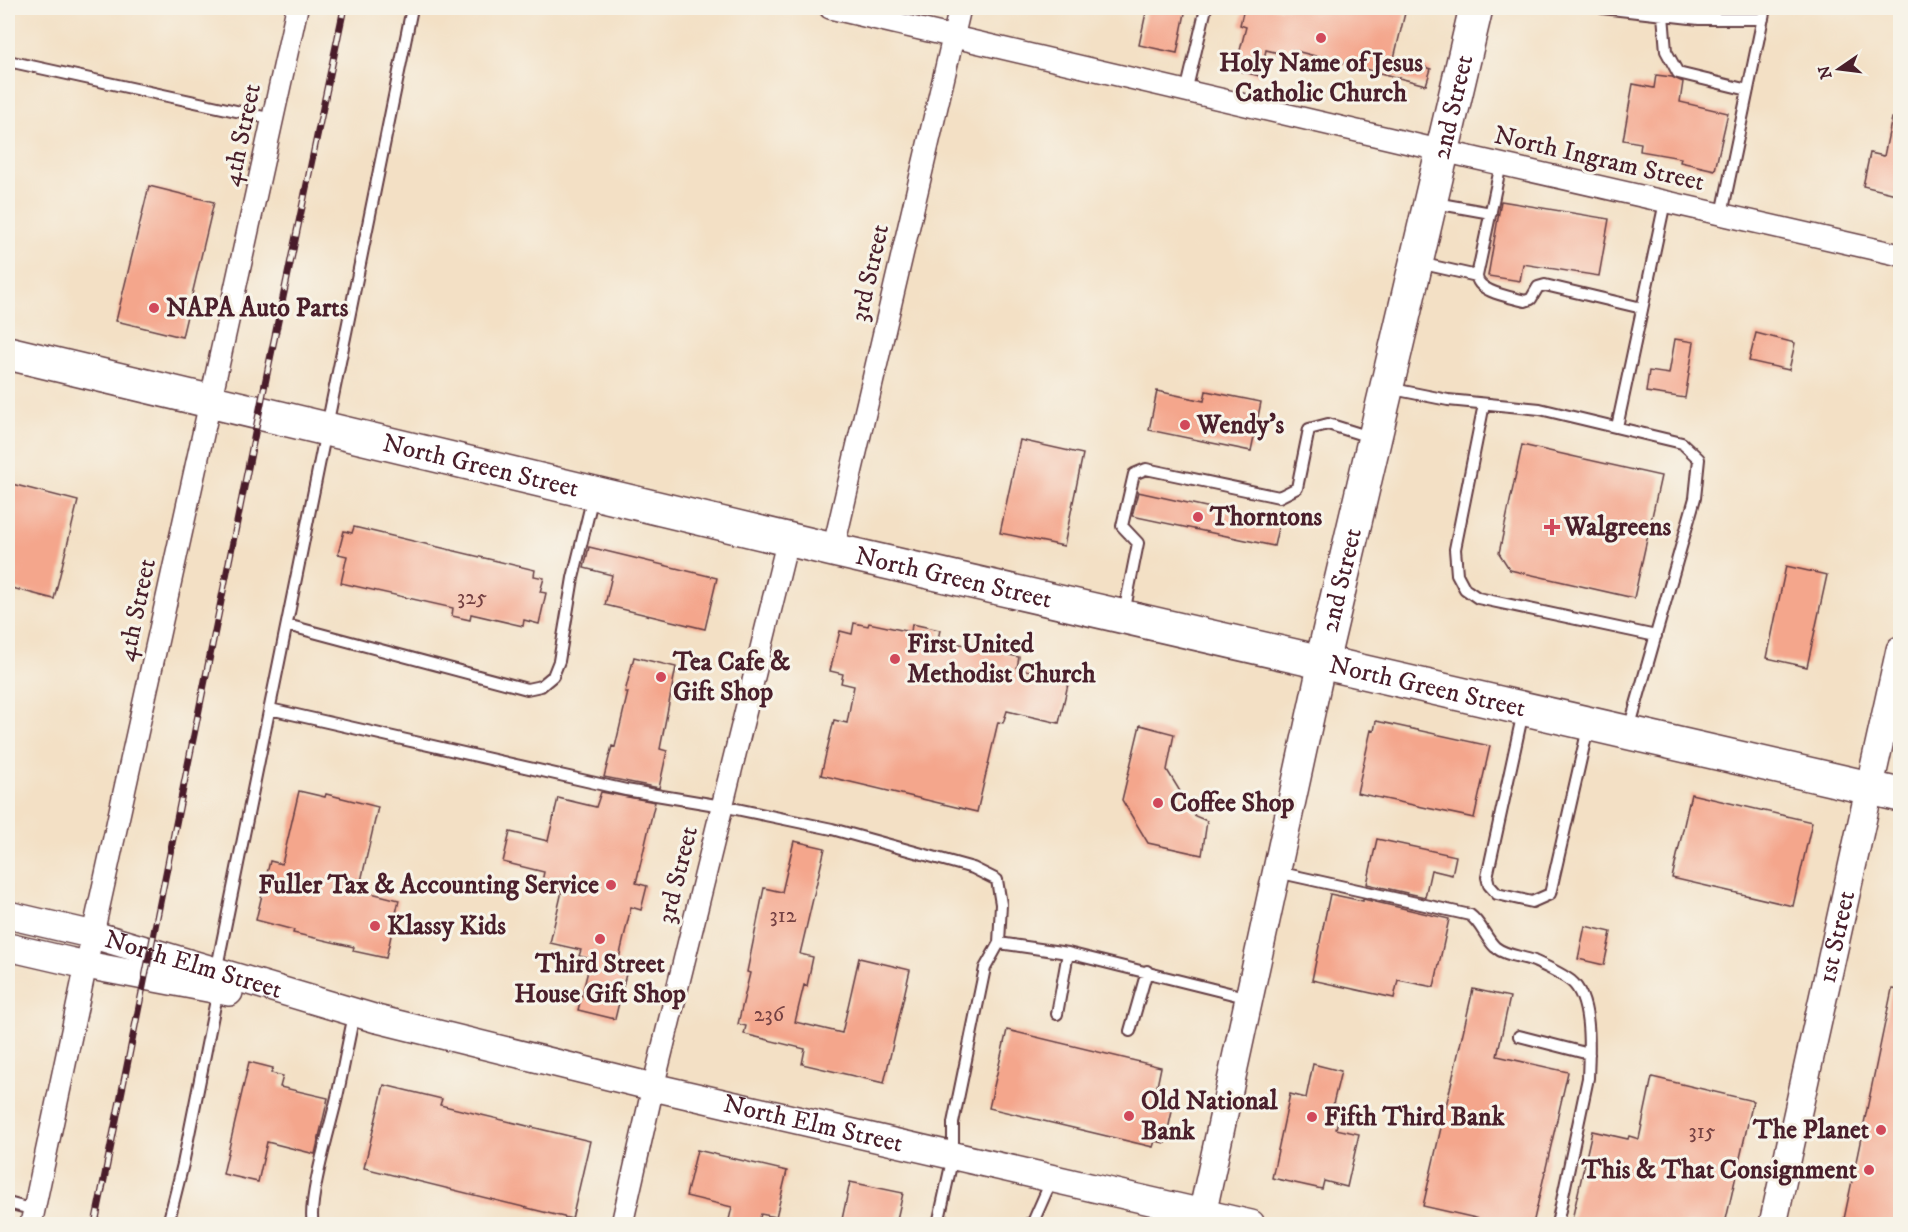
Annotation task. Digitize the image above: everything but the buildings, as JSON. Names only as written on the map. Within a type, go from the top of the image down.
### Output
[{"type":"main road","name":"2nd Street","points":[[1323,662],[1476,8]]},
{"type":"main road","name":"North Green Street","points":[[8,353],[833,550],[1885,792]]},
{"type":"street","name":"4th Street","points":[[33,1217],[86,965],[297,8]]},
{"type":"street","name":"North Ingram Street","points":[[830,8],[1900,255]]},
{"type":"street","name":"3rd Street","points":[[833,550],[960,8]]},
{"type":"street","name":"3rd Street","points":[[622,1224],[653,1087],[788,539]]},
{"type":"street","name":"1st Street","points":[[1773,1224],[1885,792],[1900,650]]},
{"type":"street","name":"2nd Street","points":[[1201,1219],[1323,662]]},
{"type":"street","name":"North Elm Street","points":[[8,915],[94,935],[217,981]]},
{"type":"street","name":"North Elm Street","points":[[8,947],[86,965],[217,981],[653,1087],[1052,1179],[1201,1219],[1251,1224]]},
{"type":"lane","points":[[168,1224],[183,1164],[270,708],[412,8]]},
{"type":"lane","points":[[1186,92],[1206,8]]},
{"type":"lane","points":[[1602,8],[1699,19],[1763,19]]},
{"type":"lane","points":[[1722,214],[1765,8]]},
{"type":"lane","points":[[1663,15],[1666,51],[1678,73],[1748,90]]},
{"type":"lane","points":[[8,61],[273,120]]},
{"type":"lane","points":[[1501,164],[1477,276],[1477,281],[1482,288],[1525,301],[1531,299],[1538,287],[1545,285],[1642,308]]},
{"type":"lane","points":[[1431,202],[1491,213]]},
{"type":"lane","points":[[1617,427],[1665,202]]},
{"type":"lane","points":[[1417,263],[1477,276]]},
{"type":"lane","points":[[1387,388],[1448,400],[1540,409],[1682,443],[1699,459],[1695,498],[1628,732]]},
{"type":"lane","points":[[1484,404],[1455,549],[1458,574],[1465,589],[1478,598],[1656,636]]},
{"type":"lane","points":[[1124,617],[1138,543],[1122,526],[1134,474],[1146,470],[1279,497],[1296,488],[1309,429],[1328,424],[1375,438]]},
{"type":"lane","points":[[287,625],[527,689],[541,686],[553,676],[558,661],[573,578],[593,492]]},
{"type":"lane","points":[[270,708],[626,790],[722,806],[832,829],[973,868],[997,880],[1001,904],[999,943],[985,968],[953,1123],[953,1156],[938,1224]]},
{"type":"lane","points":[[1524,708],[1487,877],[1489,885],[1497,894],[1532,902],[1550,894],[1588,723]]},
{"type":"lane","points":[[1277,872],[1470,915],[1477,920],[1496,947],[1512,956],[1533,961],[1572,981],[1582,998],[1587,1016],[1588,1078],[1557,1224]]},
{"type":"lane","points":[[999,943],[1068,953],[1249,998]]},
{"type":"lane","points":[[1057,1014],[1068,953]]},
{"type":"lane","points":[[1130,1031],[1147,971]]},
{"type":"lane","points":[[313,1224],[311,1216],[315,1195],[338,1095],[365,1017]]},
{"type":"lane","points":[[1520,1036],[1589,1054]]},
{"type":"lane","points":[[1028,1224],[1033,1222],[1052,1179]]},
{"type":"lane","points":[[8,1203],[33,1217]]},
{"type":"railway","points":[[95,1224],[269,364],[344,8]]},
{"type":"place","name":"Holy Name of Jesus Catholic Church","points":[[1321,38]]},
{"type":"place","name":"NAPA Auto Parts","points":[[154,308]]},
{"type":"place","name":"Wendy's","points":[[1185,425]]},
{"type":"place","name":"Thorntons","points":[[1198,517]]},
{"type":"place","name":"Walgreens","points":[[1552,527]]},
{"type":"place","name":"First United Methodist Church","points":[[895,659]]},
{"type":"place","name":"Tea Cafe & Gift Shop","points":[[661,677]]},
{"type":"place","name":"Coffee Shop","points":[[1158,803]]},
{"type":"place","name":"Fuller Tax & Accounting Service","points":[[611,885]]},
{"type":"place","name":"Klassy Kids","points":[[375,926]]},
{"type":"place","name":"Third Street House Gift Shop","points":[[600,939]]},
{"type":"place","name":"Old National Bank","points":[[1129,1116]]},
{"type":"place","name":"Fifth Third Bank","points":[[1312,1117]]},
{"type":"place","name":"The Planet","points":[[1881,1130]]},
{"type":"place","name":"This & That Consignment","points":[[1869,1170]]}]
